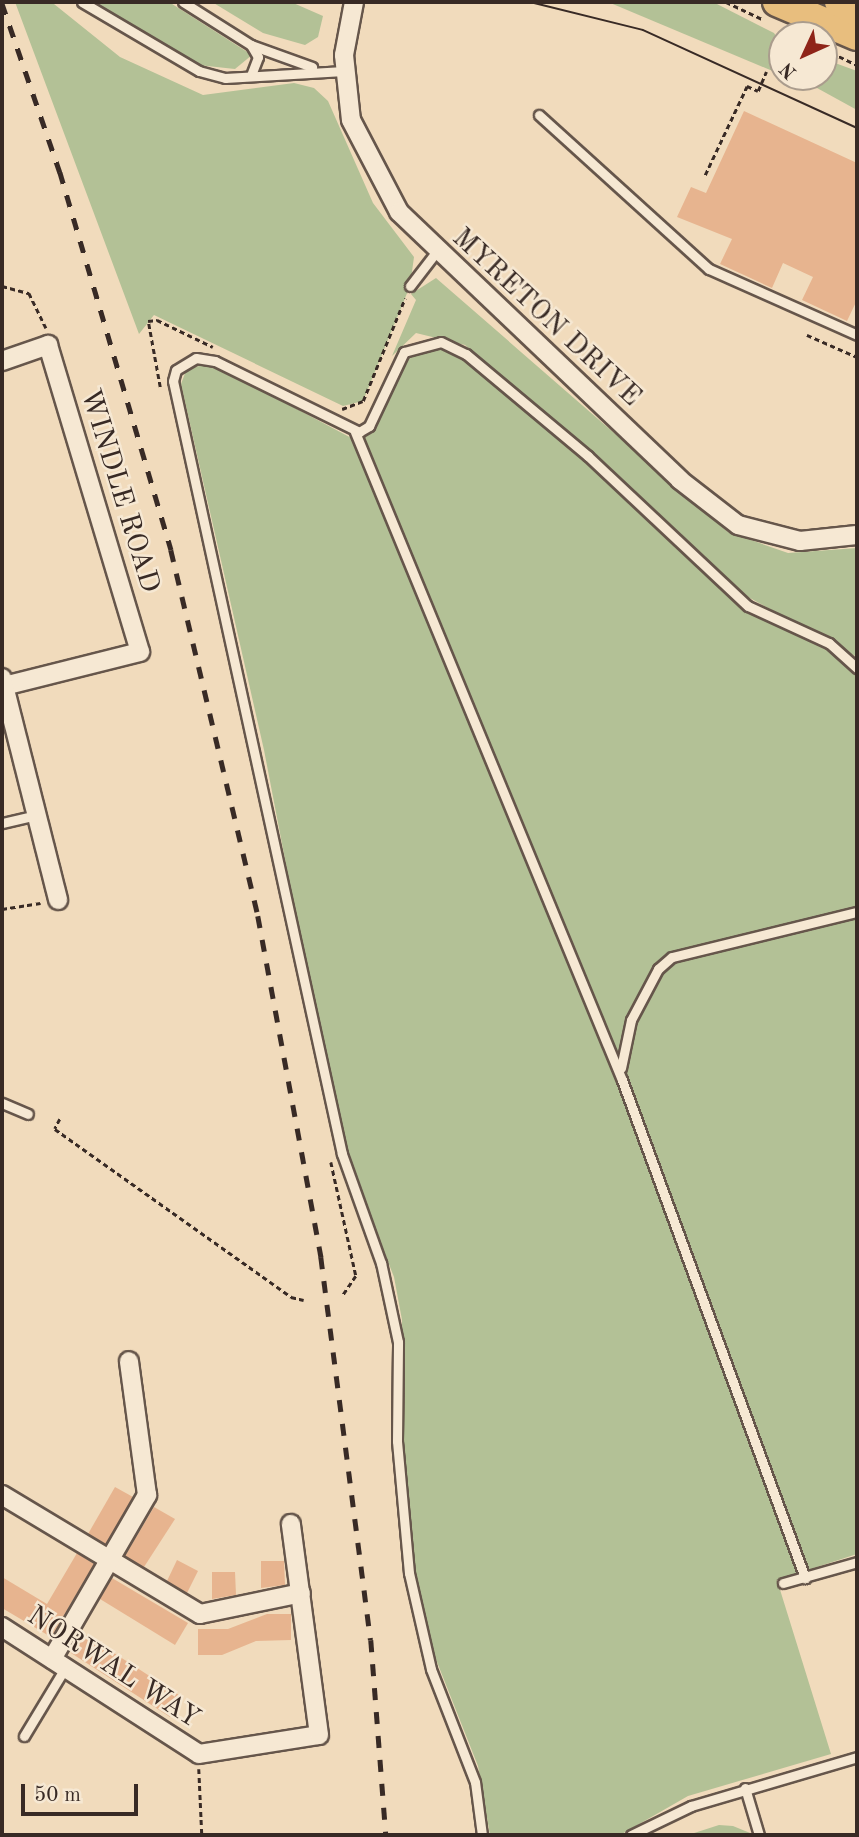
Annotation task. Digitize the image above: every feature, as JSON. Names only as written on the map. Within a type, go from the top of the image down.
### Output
[{"type":"main road","points":[[839,2],[857,12]]},
{"type":"main road","points":[[774,13],[857,36]]},
{"type":"street","name":"MYRETON DRIVE","points":[[352,10],[344,71],[364,154],[399,212],[680,480],[738,525],[800,541],[857,536]]},
{"type":"street","points":[[2,361],[48,345]]},
{"type":"street","name":"WINDLE ROAD","points":[[3,682],[140,652],[48,345]]},
{"type":"street","points":[[3,682],[58,900]]},
{"type":"street","points":[[58,1664],[147,1495],[129,1361]]},
{"type":"street","points":[[2,1495],[110,1564],[200,1614],[301,1593],[291,1524]]},
{"type":"street","name":"NORWAL WAY","points":[[2,1627],[199,1754],[320,1735],[301,1593]]},
{"type":"lane","points":[[82,2],[199,71],[251,75],[314,68],[344,71]]},
{"type":"lane","points":[[183,2],[251,44],[314,68]]},
{"type":"lane","points":[[251,44],[258,57],[251,75]]},
{"type":"lane","points":[[539,115],[709,269],[857,335]]},
{"type":"lane","points":[[410,286],[437,251]]},
{"type":"lane","points":[[355,432],[369,426],[404,352],[441,342],[466,354],[588,456],[748,606],[829,643],[857,668]]},
{"type":"lane","points":[[482,1835],[475,1782],[431,1669],[409,1573],[397,1441],[397,1342],[384,1276],[342,1154],[173,382],[176,370],[196,358],[215,361],[355,432],[622,1080],[805,1578]]},
{"type":"lane","points":[[2,823],[37,815]]},
{"type":"lane","points":[[622,1080],[625,1034],[658,969],[672,957],[857,912]]},
{"type":"lane","points":[[2,1103],[28,1114]]},
{"type":"lane","points":[[783,1583],[857,1562]]},
{"type":"lane","points":[[24,1736],[58,1664]]},
{"type":"lane","points":[[631,1835],[659,1818],[745,1788],[857,1757]]},
{"type":"lane","points":[[745,1788],[759,1835]]},
{"type":"path","points":[[726,2],[774,13]]},
{"type":"path","points":[[838,56],[857,65]]},
{"type":"path","points":[[705,175],[747,86],[758,91],[766,72]]},
{"type":"path","points":[[2,286],[29,293],[48,345]]},
{"type":"path","points":[[331,403],[343,409],[363,401],[410,286]]},
{"type":"path","points":[[162,393],[148,321],[157,320],[219,350]]},
{"type":"path","points":[[807,335],[857,357]]},
{"type":"path","points":[[2,909],[58,900]]},
{"type":"path","points":[[60,1119],[55,1129],[291,1297],[304,1300]]},
{"type":"path","points":[[330,1160],[356,1276],[343,1294]]},
{"type":"path","points":[[199,1754],[202,1835]]},
{"type":"green space","points":[[15,2],[54,4],[120,57],[203,95],[294,83],[314,88],[328,101],[373,203],[414,257],[410,286],[363,401],[343,406],[154,315],[139,334]]},
{"type":"green space","points":[[90,2],[169,2],[252,55],[235,69],[198,65]]},
{"type":"green space","points":[[212,2],[291,2],[323,16],[318,37],[305,45],[263,33]]},
{"type":"green space","points":[[608,2],[713,2],[768,30],[768,69]]},
{"type":"green space","points":[[838,64],[857,71],[857,110],[822,91],[838,91]]},
{"type":"green space","points":[[436,278],[728,532],[788,553],[857,548],[857,657],[739,592],[465,345],[416,333],[392,356],[416,300],[411,294]]},
{"type":"green space","points":[[435,347],[458,353],[575,448],[744,608],[831,649],[857,673],[857,1554],[777,1580],[831,1754],[688,1796],[620,1835],[490,1835],[478,1766],[424,1629],[403,1489],[402,1320],[394,1277],[338,1135],[264,750],[181,384],[187,368],[212,364],[357,441],[373,425],[408,353]]},
{"type":"green space","points":[[719,1825],[733,1826],[755,1835],[688,1835]]},
{"type":"building","points":[[744,111],[857,163],[857,300],[847,321],[802,300],[813,277],[783,263],[772,288],[720,264],[732,239],[677,217],[691,187],[706,193]]},
{"type":"building","points":[[115,1487],[133,1497],[106,1544],[88,1534]]},
{"type":"building","points":[[154,1507],[175,1519],[144,1567],[125,1556]]},
{"type":"building","points":[[77,1553],[94,1564],[51,1637],[2,1608],[2,1577],[47,1604]]},
{"type":"building","points":[[177,1560],[198,1571],[187,1593],[167,1581]]},
{"type":"building","points":[[261,1561],[284,1561],[285,1585],[261,1588]]},
{"type":"building","points":[[212,1572],[235,1572],[236,1595],[212,1599]]},
{"type":"building","points":[[112,1578],[188,1623],[175,1645],[100,1599]]},
{"type":"building","points":[[267,1614],[291,1614],[291,1640],[256,1641],[222,1655],[198,1655],[198,1629],[228,1629]]},
{"type":"building","points":[[83,1633],[182,1697],[170,1717],[71,1653]]},
{"type":"tram line","points":[[530,2],[643,30],[857,128]]},
{"type":"railway","points":[[2,3],[60,172],[171,550],[258,916],[321,1257],[371,1640],[386,1835]]}]
